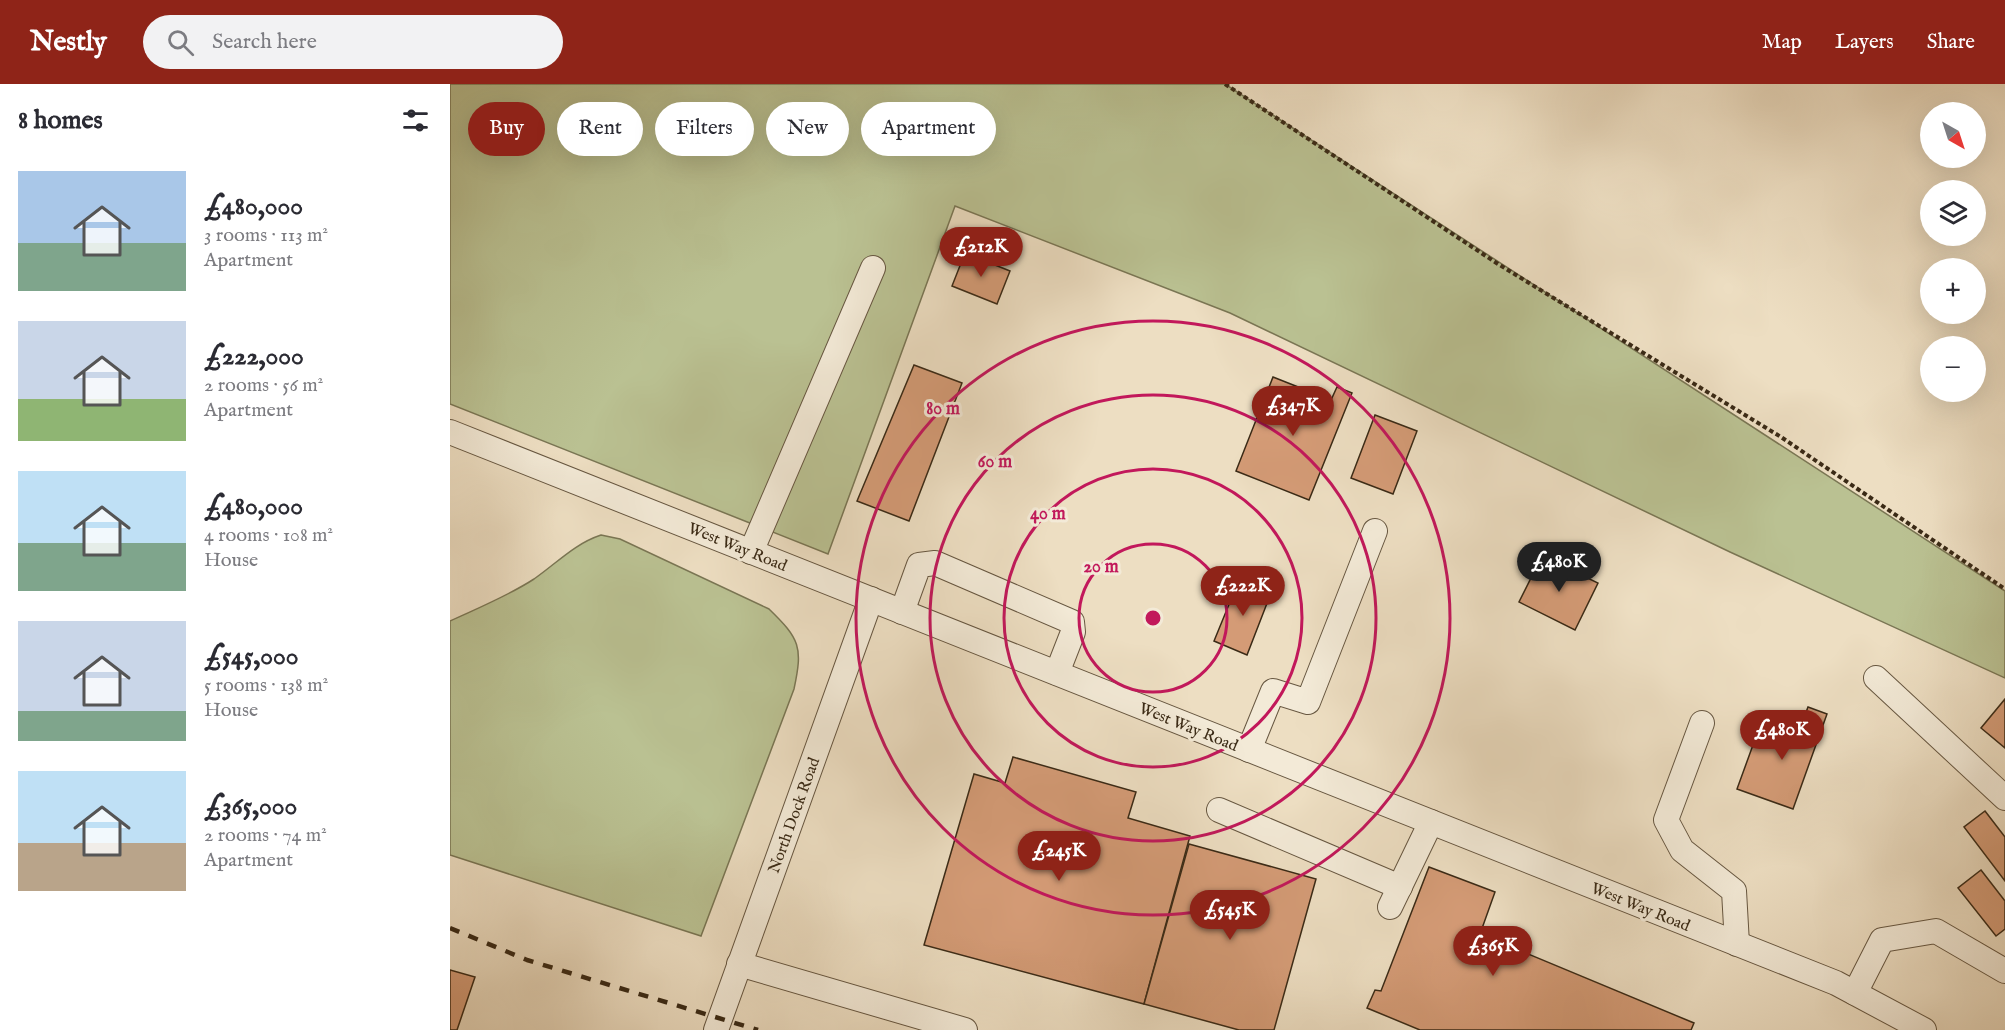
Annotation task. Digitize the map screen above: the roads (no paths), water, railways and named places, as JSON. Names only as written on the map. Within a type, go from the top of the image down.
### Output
[{"type":"lane","points":[[751,552],[873,268]]},
{"type":"lane","name":"West Way Road","points":[[450,432],[1737,944],[1855,993],[1924,1030]]},
{"type":"lane","points":[[1249,750],[1274,691],[1308,702],[1375,531]]},
{"type":"lane","points":[[903,612],[919,565],[935,563],[1072,622],[1073,632],[1057,673]]},
{"type":"lane","name":"North Dock Road","points":[[716,1030],[871,599]]},
{"type":"lane","points":[[1876,678],[2005,798]]},
{"type":"lane","points":[[1702,723],[1666,820],[1682,850],[1734,891],[1737,944]]},
{"type":"lane","points":[[1219,810],[1395,897],[1431,822]]},
{"type":"lane","points":[[1855,993],[1882,940],[1936,931],[2005,970]]},
{"type":"lane","points":[[739,964],[965,1030]]},
{"type":"railway","points":[[450,928],[527,960],[758,1030]]}]
